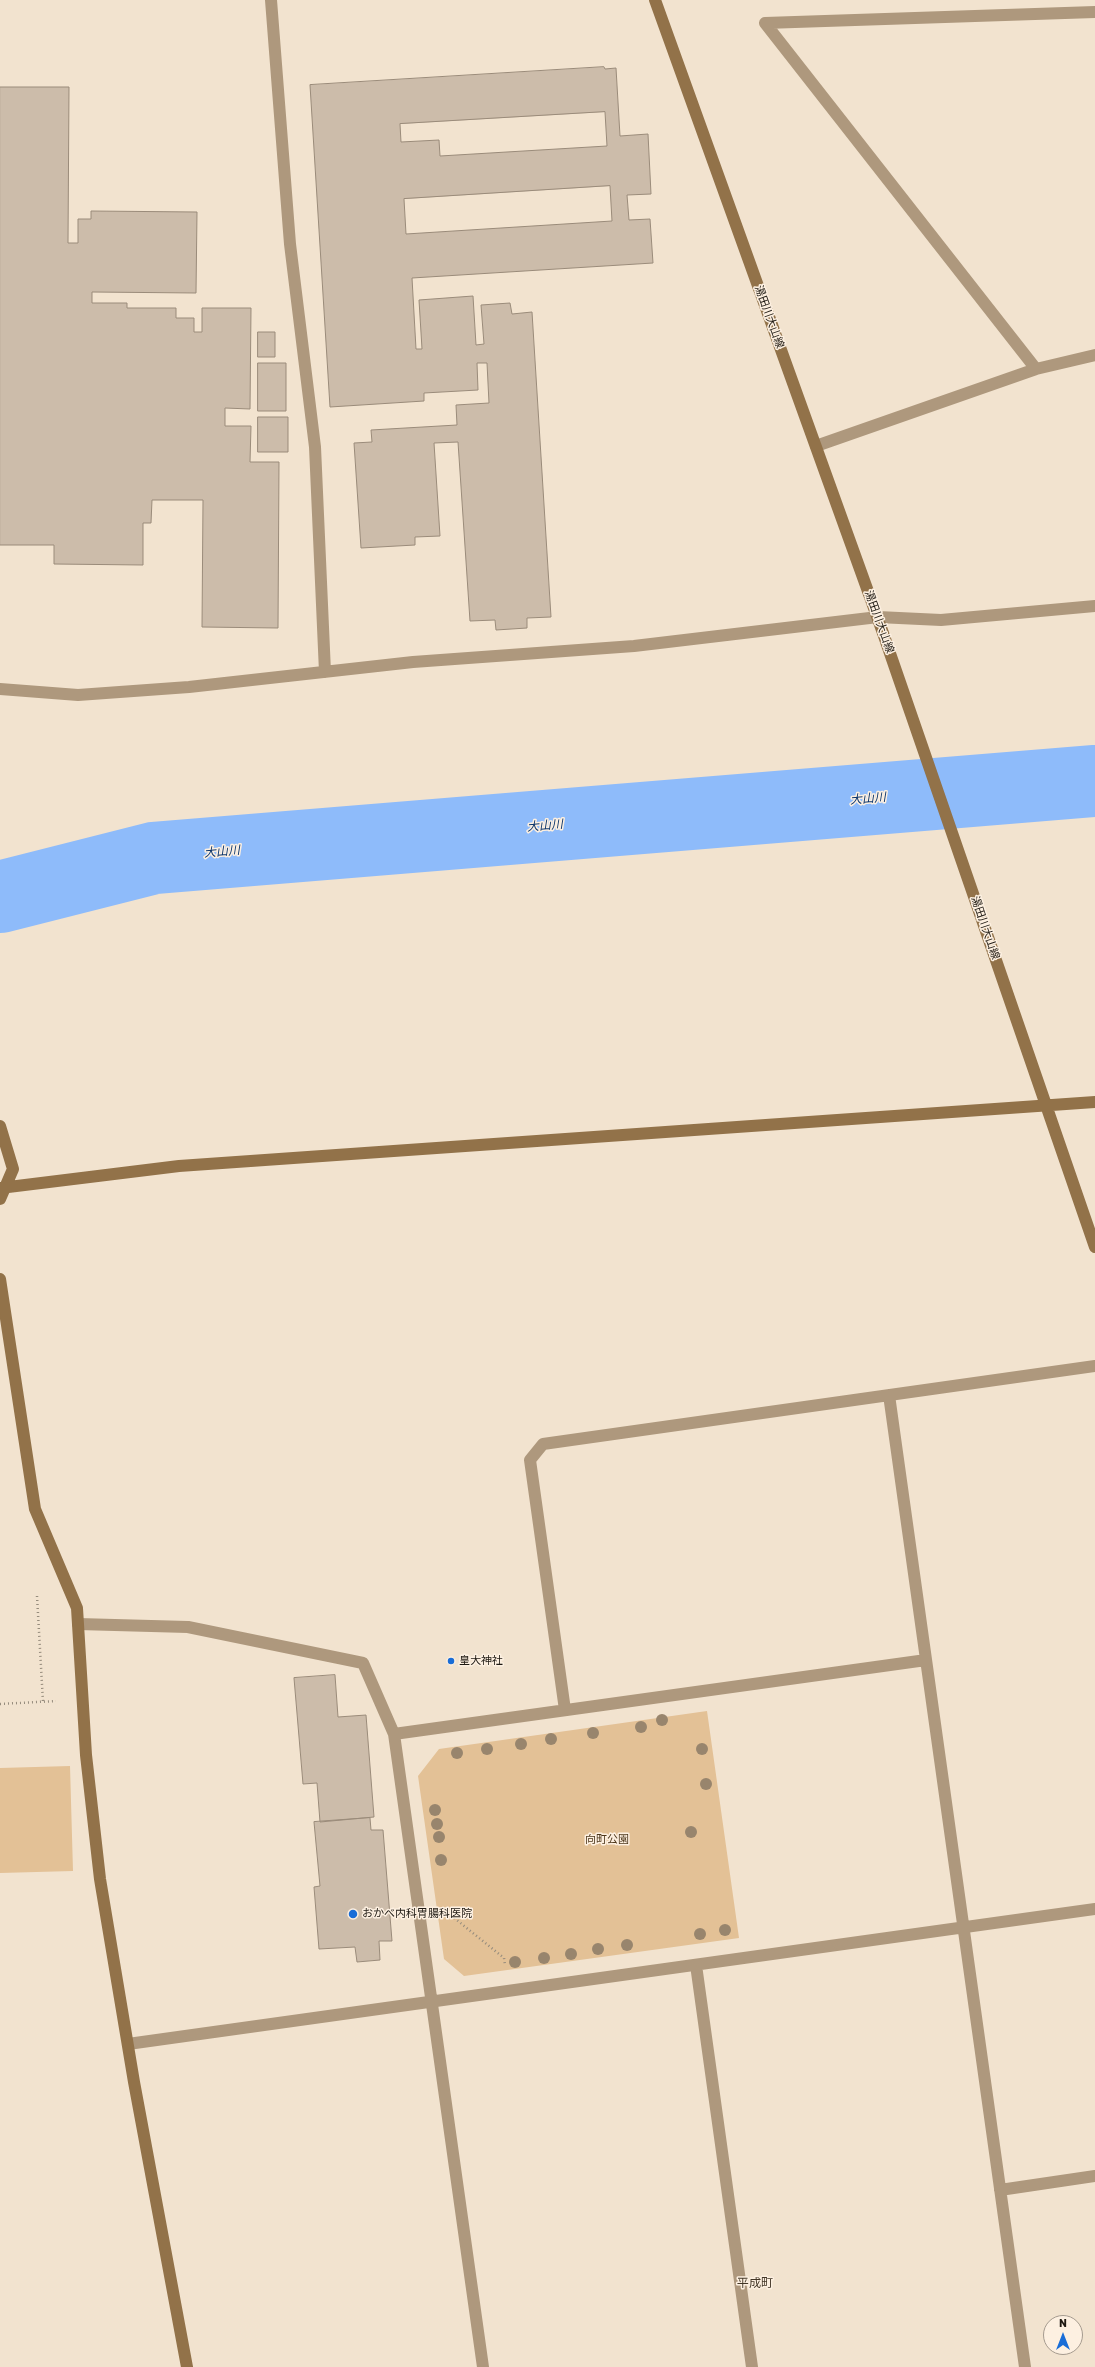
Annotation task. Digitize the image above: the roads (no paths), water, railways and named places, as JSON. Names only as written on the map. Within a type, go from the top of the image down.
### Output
[{"type":"street","points":[[271,0],[290,244],[315,447],[325,672]]},
{"type":"street","name":"湯田川大山線","points":[[655,0],[878,617],[1095,1247]]},
{"type":"street","points":[[1036,369],[765,23],[1095,12]]},
{"type":"street","points":[[816,446],[1036,369],[1095,355]]},
{"type":"street","points":[[0,689],[78,695],[189,687],[413,662],[634,646],[878,617],[941,620],[1095,606]]},
{"type":"street","points":[[2,1191],[179,1166],[1095,1102]]},
{"type":"street","points":[[0,1126],[13,1169],[2,1191]]},
{"type":"street","points":[[0,1279],[35,1509],[77,1608],[86,1755],[100,1879],[128,2044],[187,2367]]},
{"type":"street","points":[[565,1710],[530,1460],[543,1444],[1095,1366]]},
{"type":"street","points":[[889,1395],[1025,2367]]},
{"type":"street","points":[[78,1624],[188,1627],[363,1663],[394,1734],[484,2367]]},
{"type":"street","points":[[394,1734],[926,1660]]},
{"type":"street","points":[[128,2044],[1095,1909]]},
{"type":"street","points":[[696,1965],[752,2367]]},
{"type":"street","points":[[1000,2190],[1095,2176]]},
{"type":"waterway","name":"大山川","points":[[0,897],[154,858],[1095,781]]},
{"type":"place","name":"皇大神社","points":[[451,1661]]},
{"type":"place","name":"おかべ内科胃腸科医院","points":[[353,1914]]},
{"type":"district","name":"平成町","points":[[755,2284]]},
{"type":"park label","name":"向町公園","points":[[607,1840]]}]
